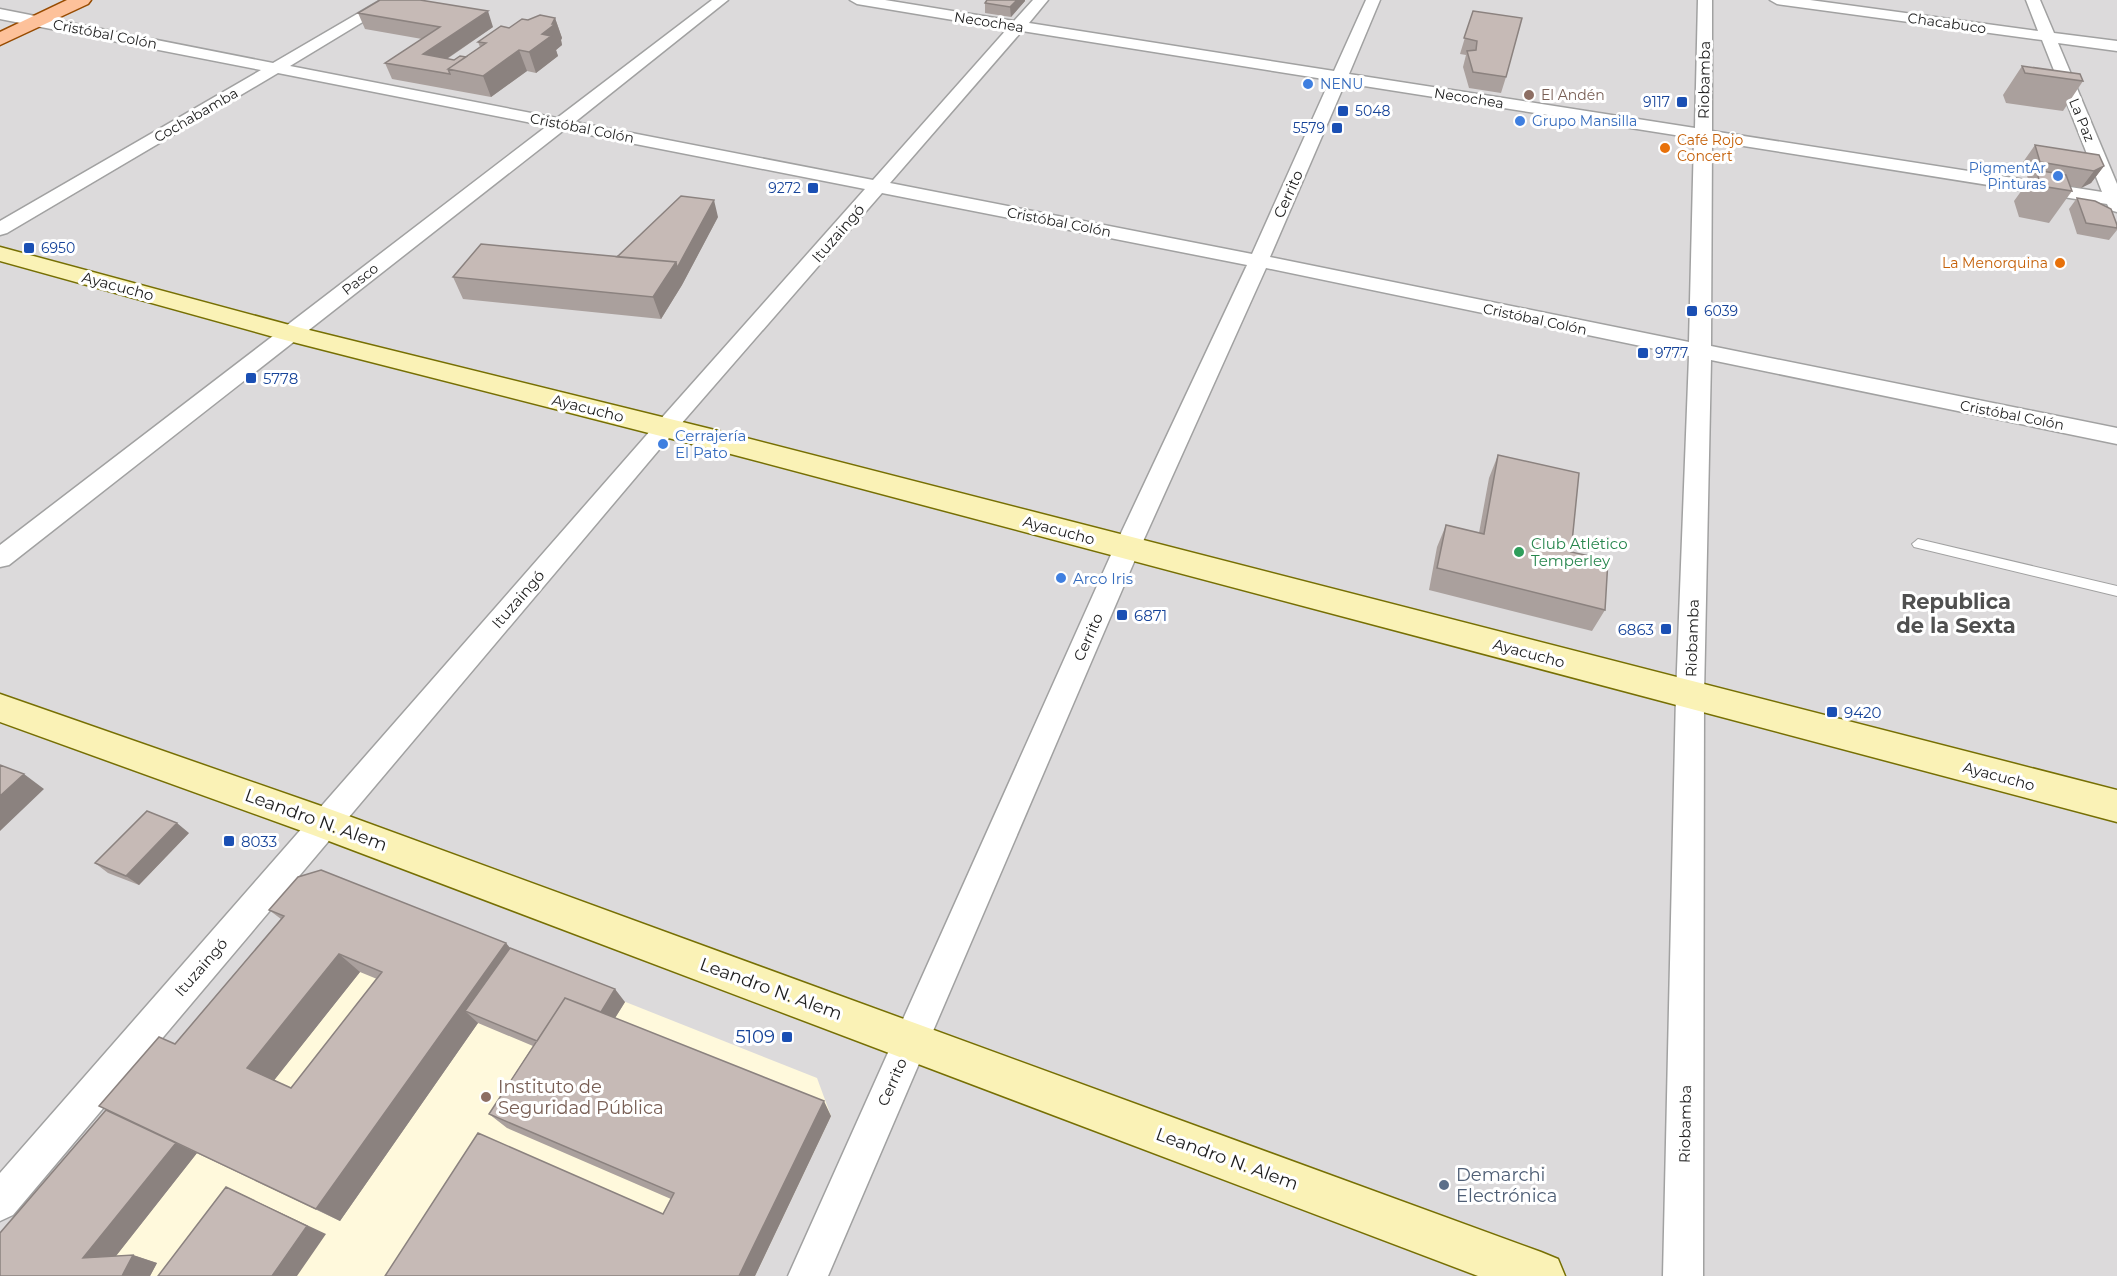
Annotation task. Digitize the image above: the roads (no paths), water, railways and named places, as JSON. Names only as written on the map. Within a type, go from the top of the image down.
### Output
[{"type":"main road","points":[[6,18],[53,0]]},
{"type":"main road","points":[[0,39],[82,0]]},
{"type":"main road","name":"Ayacucho","points":[[0,254],[290,333],[666,427],[2117,806]]},
{"type":"main road","name":"Leandro N. Alem","points":[[0,708],[324,823],[1541,1276]]},
{"type":"street","name":"Cochabamba","points":[[0,229],[392,0]]},
{"type":"street","name":"Pasco","points":[[0,558],[721,0]]},
{"type":"street","name":"Necochea","points":[[857,0],[2116,202]]},
{"type":"street","name":"Ituzaingó","points":[[0,1202],[666,427],[1041,0]]},
{"type":"street","name":"Cerrito","points":[[808,1276],[1126,548],[1259,261],[1373,0]]},
{"type":"street","name":"Riobamba","points":[[1683,1276],[1690,695],[1700,353],[1705,0]]},
{"type":"street","name":"Chacabuco","points":[[1777,0],[1864,6],[2048,37],[2117,46]]},
{"type":"street","name":"La Paz","points":[[2033,0],[2116,202]]},
{"type":"street","name":"Cristóbal Colón","points":[[6,18],[38,21],[1259,261],[1700,353],[2117,436]]},
{"type":"lane","points":[[1918,544],[2117,591]]},
{"type":"place","name":"NENU","points":[[1308,84]]},
{"type":"place","name":"El Andén","points":[[1529,95]]},
{"type":"place","name":"9117","points":[[1682,102]]},
{"type":"place","name":"5048","points":[[1343,111]]},
{"type":"place","name":"Grupo Mansilla","points":[[1520,121]]},
{"type":"place","name":"5579","points":[[1337,128]]},
{"type":"place","name":"Café Rojo Concert","points":[[1665,148]]},
{"type":"place","name":"PigmentAr Pinturas","points":[[2058,176]]},
{"type":"place","name":"9272","points":[[813,188]]},
{"type":"place","name":"6950","points":[[29,248]]},
{"type":"place","name":"La Menorquina","points":[[2060,263]]},
{"type":"place","name":"6039","points":[[1692,311]]},
{"type":"place","name":"9777","points":[[1643,353]]},
{"type":"place","name":"5778","points":[[251,378]]},
{"type":"place","name":"Cerrajería El Pato","points":[[663,444]]},
{"type":"place","name":"Club Atlético Temperley","points":[[1519,552]]},
{"type":"place","name":"Arco Iris","points":[[1061,578]]},
{"type":"place","name":"6871","points":[[1122,615]]},
{"type":"place","name":"6863","points":[[1666,629]]},
{"type":"place","name":"9420","points":[[1832,712]]},
{"type":"place","name":"8033","points":[[229,841]]},
{"type":"place","name":"5109","points":[[787,1037]]},
{"type":"place","name":"Instituto de Seguridad Pública","points":[[486,1097]]},
{"type":"place","name":"Demarchi Electrónica","points":[[1444,1185]]},
{"type":"district","name":"Republica de la Sexta","points":[[1956,613]]}]
